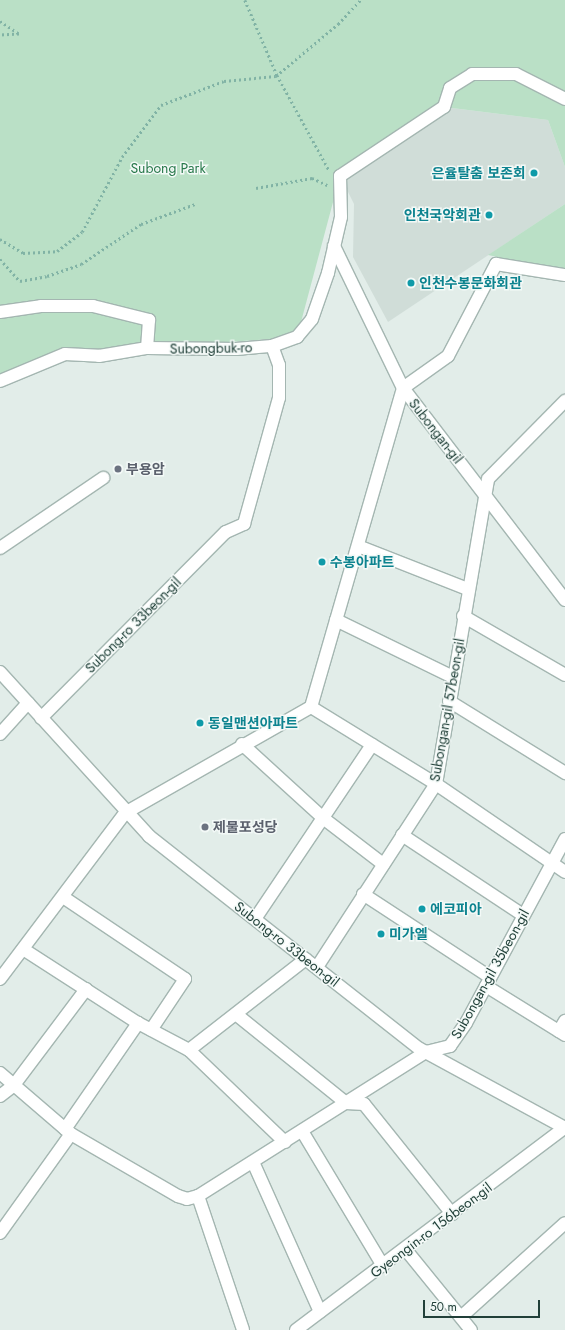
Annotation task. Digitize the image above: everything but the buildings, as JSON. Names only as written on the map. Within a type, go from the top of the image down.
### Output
[{"type":"street","name":"Subongbuk-ro","points":[[0,381],[66,354],[98,356],[147,348],[212,351],[272,346],[297,337],[312,320],[341,217],[342,192],[340,176],[444,107],[450,88],[472,74],[516,74],[565,99]]},
{"type":"street","name":"Subongan-gil","points":[[333,246],[403,388],[484,491],[565,600]]},
{"type":"street","points":[[1,974],[23,949],[125,813],[242,744],[311,707],[403,388],[448,356],[496,264],[565,275]]},
{"type":"street","points":[[0,312],[41,306],[94,306],[148,320],[147,348]]},
{"type":"street","name":"Subong-ro 33beon-gil","points":[[41,718],[226,532],[244,524],[279,398],[279,365],[272,346]]},
{"type":"street","points":[[484,491],[497,468],[565,401]]},
{"type":"street","points":[[0,548],[103,478]]},
{"type":"street","name":"Subongan-gil 57beon-gil","points":[[317,967],[436,784],[484,491]]},
{"type":"street","points":[[358,546],[468,589]]},
{"type":"street","points":[[463,616],[565,675]]},
{"type":"street","points":[[336,620],[453,677]]},
{"type":"street","name":"Subong-ro 33beon-gil","points":[[0,672],[125,813],[255,919],[426,1052],[565,1128]]},
{"type":"street","points":[[449,702],[565,773]]},
{"type":"street","points":[[0,734],[28,703]]},
{"type":"street","points":[[311,707],[436,784],[565,872]]},
{"type":"street","points":[[242,744],[323,818],[383,864]]},
{"type":"street","points":[[255,919],[372,745]]},
{"type":"street","points":[[402,835],[523,915]]},
{"type":"street","name":"Subongan-gil 35beon-gil","points":[[198,1196],[426,1052],[450,1046],[488,981],[551,862],[565,839]]},
{"type":"street","points":[[364,894],[488,981],[563,1029]]},
{"type":"street","points":[[63,897],[185,979],[151,1030]]},
{"type":"street","points":[[23,949],[138,1023],[189,1050],[284,1142]]},
{"type":"street","points":[[189,1050],[237,1015],[306,958]]},
{"type":"street","points":[[0,1096],[14,1085],[86,989]]},
{"type":"street","points":[[237,1015],[346,1103],[364,1104],[452,1214]]},
{"type":"street","points":[[0,1233],[68,1132],[138,1023]]},
{"type":"street","points":[[0,1073],[68,1132],[178,1196],[187,1199],[198,1196],[243,1330]]},
{"type":"street","name":"Gyeongin-ro 156beon-gil","points":[[296,1330],[406,1250],[565,1128]]},
{"type":"street","points":[[302,1131],[383,1266]]},
{"type":"street","points":[[253,1162],[320,1312]]},
{"type":"street","points":[[461,1317],[565,1223]]},
{"type":"street","points":[[406,1250],[471,1330]]},
{"type":"path","points":[[245,0],[278,75],[331,172]]},
{"type":"path","points":[[0,239],[23,252],[57,252],[82,232],[122,157],[161,105],[224,81],[278,75],[338,24],[360,0]]},
{"type":"path","points":[[0,21],[19,34],[0,35]]},
{"type":"path","points":[[256,188],[312,178],[342,192]]},
{"type":"path","points":[[0,259],[20,281],[47,276],[81,264],[141,224],[195,204]]},
{"type":"shaded area","points":[[444,107],[548,120],[565,167],[565,204],[388,322],[353,257],[354,204],[340,176]]},
{"type":"green space","name":"Subong Park","points":[[0,0],[565,0],[565,167],[548,120],[444,107],[340,176],[297,337],[65,354],[0,381]]},
{"type":"green space","points":[[565,204],[565,271],[488,255]]},
{"type":"place","name":"은율탈춤 보존회","points":[[534,173]]},
{"type":"place","name":"인천국악회관","points":[[489,215]]},
{"type":"place","name":"인천수봉문화회관","points":[[411,283]]},
{"type":"place","name":"부용암","points":[[118,469]]},
{"type":"place","name":"수봉아파트","points":[[322,562]]},
{"type":"place","name":"동일맨션아파트","points":[[200,723]]},
{"type":"place","name":"제물포성당","points":[[205,827]]},
{"type":"place","name":"에코피아","points":[[422,909]]},
{"type":"place","name":"미가엘","points":[[381,934]]}]
